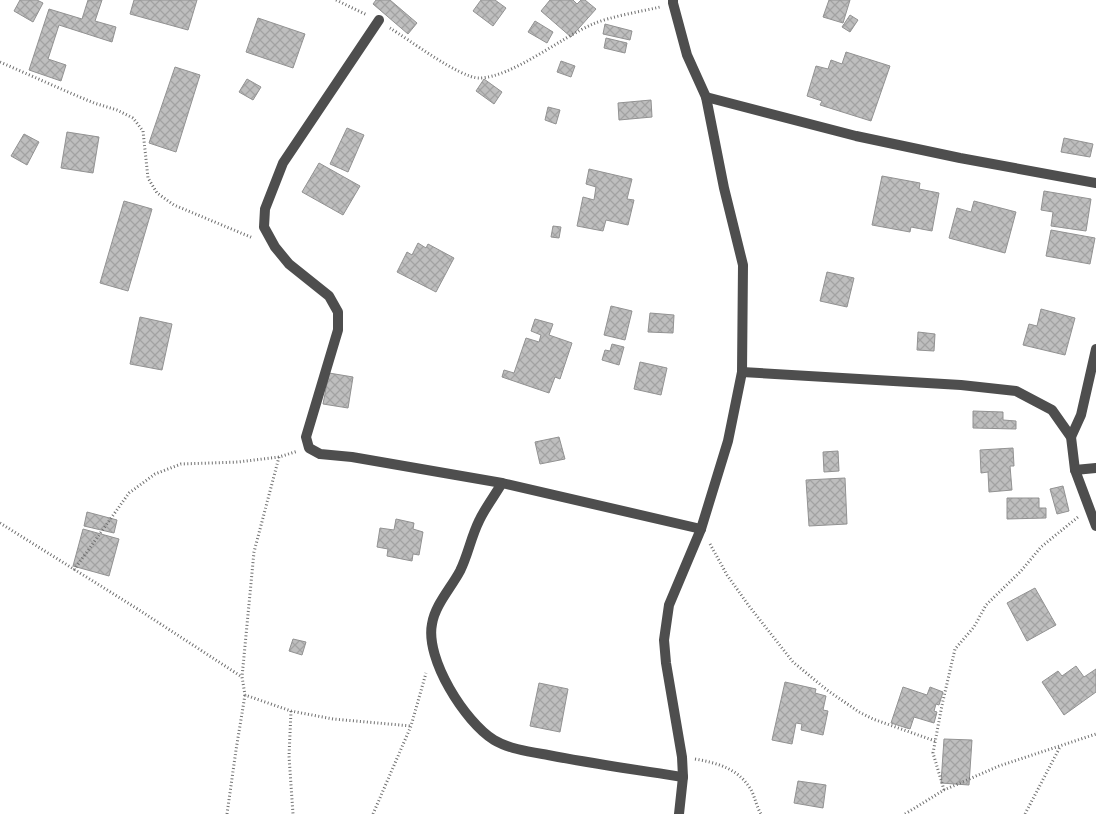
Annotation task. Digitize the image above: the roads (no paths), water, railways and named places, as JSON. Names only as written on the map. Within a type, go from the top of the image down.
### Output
[{"type":"street","points":[[673,2],[688,55],[706,97],[724,188],[743,265],[742,372],[728,441],[701,529],[669,605],[664,640],[666,663],[682,757],[683,777],[679,814]]},
{"type":"street","points":[[379,20],[283,163],[265,209],[264,227],[275,247],[289,264],[329,296],[338,312],[338,330],[306,437],[309,448],[320,454],[352,456],[502,483],[701,529]]},
{"type":"street","points":[[706,97],[865,138],[1096,183]]},
{"type":"street","points":[[1071,437],[1081,415],[1096,349]]},
{"type":"street","points":[[742,372],[962,385],[1016,391],[1052,410],[1071,437],[1076,470],[1096,526]]},
{"type":"street","points":[[1076,470],[1096,468]]},
{"type":"street","points":[[502,483],[479,520],[460,570],[435,613],[431,626],[439,668],[455,700],[475,723],[494,740],[518,749],[590,763],[683,777]]}]
